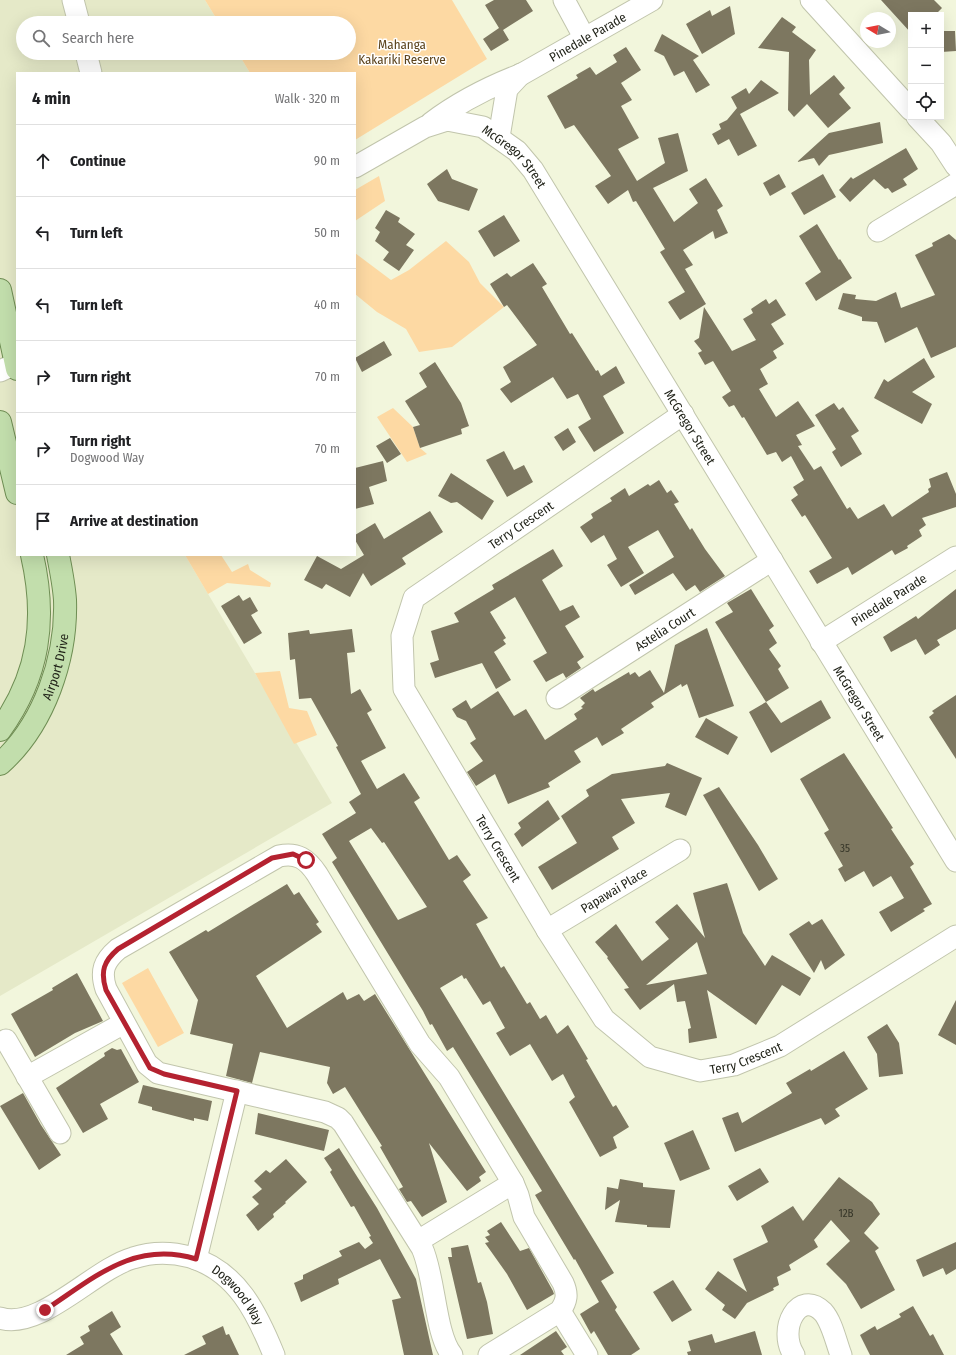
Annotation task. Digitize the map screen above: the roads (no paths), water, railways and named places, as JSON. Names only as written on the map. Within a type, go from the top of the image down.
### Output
[{"type":"main road","points":[[0,289],[16,306]]},
{"type":"main road","points":[[0,289],[12,367]]},
{"type":"main road","points":[[0,422],[16,489]]},
{"type":"main road","name":"Airport Drive","points":[[0,730],[15,708],[26,686],[34,662],[39,637],[40,613],[38,587],[32,556]]},
{"type":"main road","name":"Airport Drive","points":[[0,764],[20,742],[33,722],[45,698],[58,663],[64,628],[65,600],[58,556]]},
{"type":"street","points":[[73,0],[76,16]]},
{"type":"street","points":[[564,0],[584,37]]},
{"type":"street","name":"Pinedale Parade","points":[[425,127],[457,103],[499,82],[522,74],[584,37],[652,0]]},
{"type":"street","points":[[811,0],[908,107]]},
{"type":"street","points":[[88,60],[91,72]]},
{"type":"street","name":"Pinedale Parade","points":[[499,137],[507,89],[522,74]]},
{"type":"street","name":"McGregor Street","points":[[356,166],[425,127],[448,120],[483,127],[517,151],[533,170],[956,861]]},
{"type":"street","points":[[920,120],[941,143],[956,166]]},
{"type":"street","points":[[878,231],[956,184]]},
{"type":"street","name":"Terry Crescent","points":[[683,414],[414,598],[402,636],[404,689],[547,930],[604,1019],[650,1057],[700,1071],[734,1065],[780,1046],[956,936]]},
{"type":"street","name":"Pinedale Parade","points":[[822,642],[956,557]]},
{"type":"street","name":"Astelia Court","points":[[557,698],[772,560]]},
{"type":"street","name":"Papawai Place","points":[[547,930],[680,850]]},
{"type":"street","points":[[452,1355],[444,1340],[428,1264],[418,1241],[347,1128],[338,1118],[324,1112],[164,1074],[154,1070],[148,1064],[124,1023],[104,983],[104,965],[111,955],[272,858],[287,854],[300,856],[312,866],[420,1044],[449,1077],[516,1188],[524,1218],[566,1290],[567,1300],[560,1311],[489,1355]]},
{"type":"street","points":[[27,1077],[124,1023]]},
{"type":"street","points":[[6,1040],[60,1133]]},
{"type":"street","points":[[196,1259],[237,1091]]},
{"type":"street","points":[[418,1241],[513,1183]]},
{"type":"street","name":"Dogwood Way","points":[[3,1319],[36,1315],[111,1268],[133,1258],[161,1253],[174,1254],[196,1259],[220,1271],[240,1291],[252,1308],[263,1328],[274,1355]]},
{"type":"street","points":[[794,1355],[788,1344],[787,1336],[790,1318],[795,1311],[809,1306],[817,1308],[827,1317],[840,1355]]},
{"type":"street","points":[[560,1311],[587,1355]]},
{"type":"park label","name":"Mahanga Kakariki Reserve","points":[[402,52]]}]
